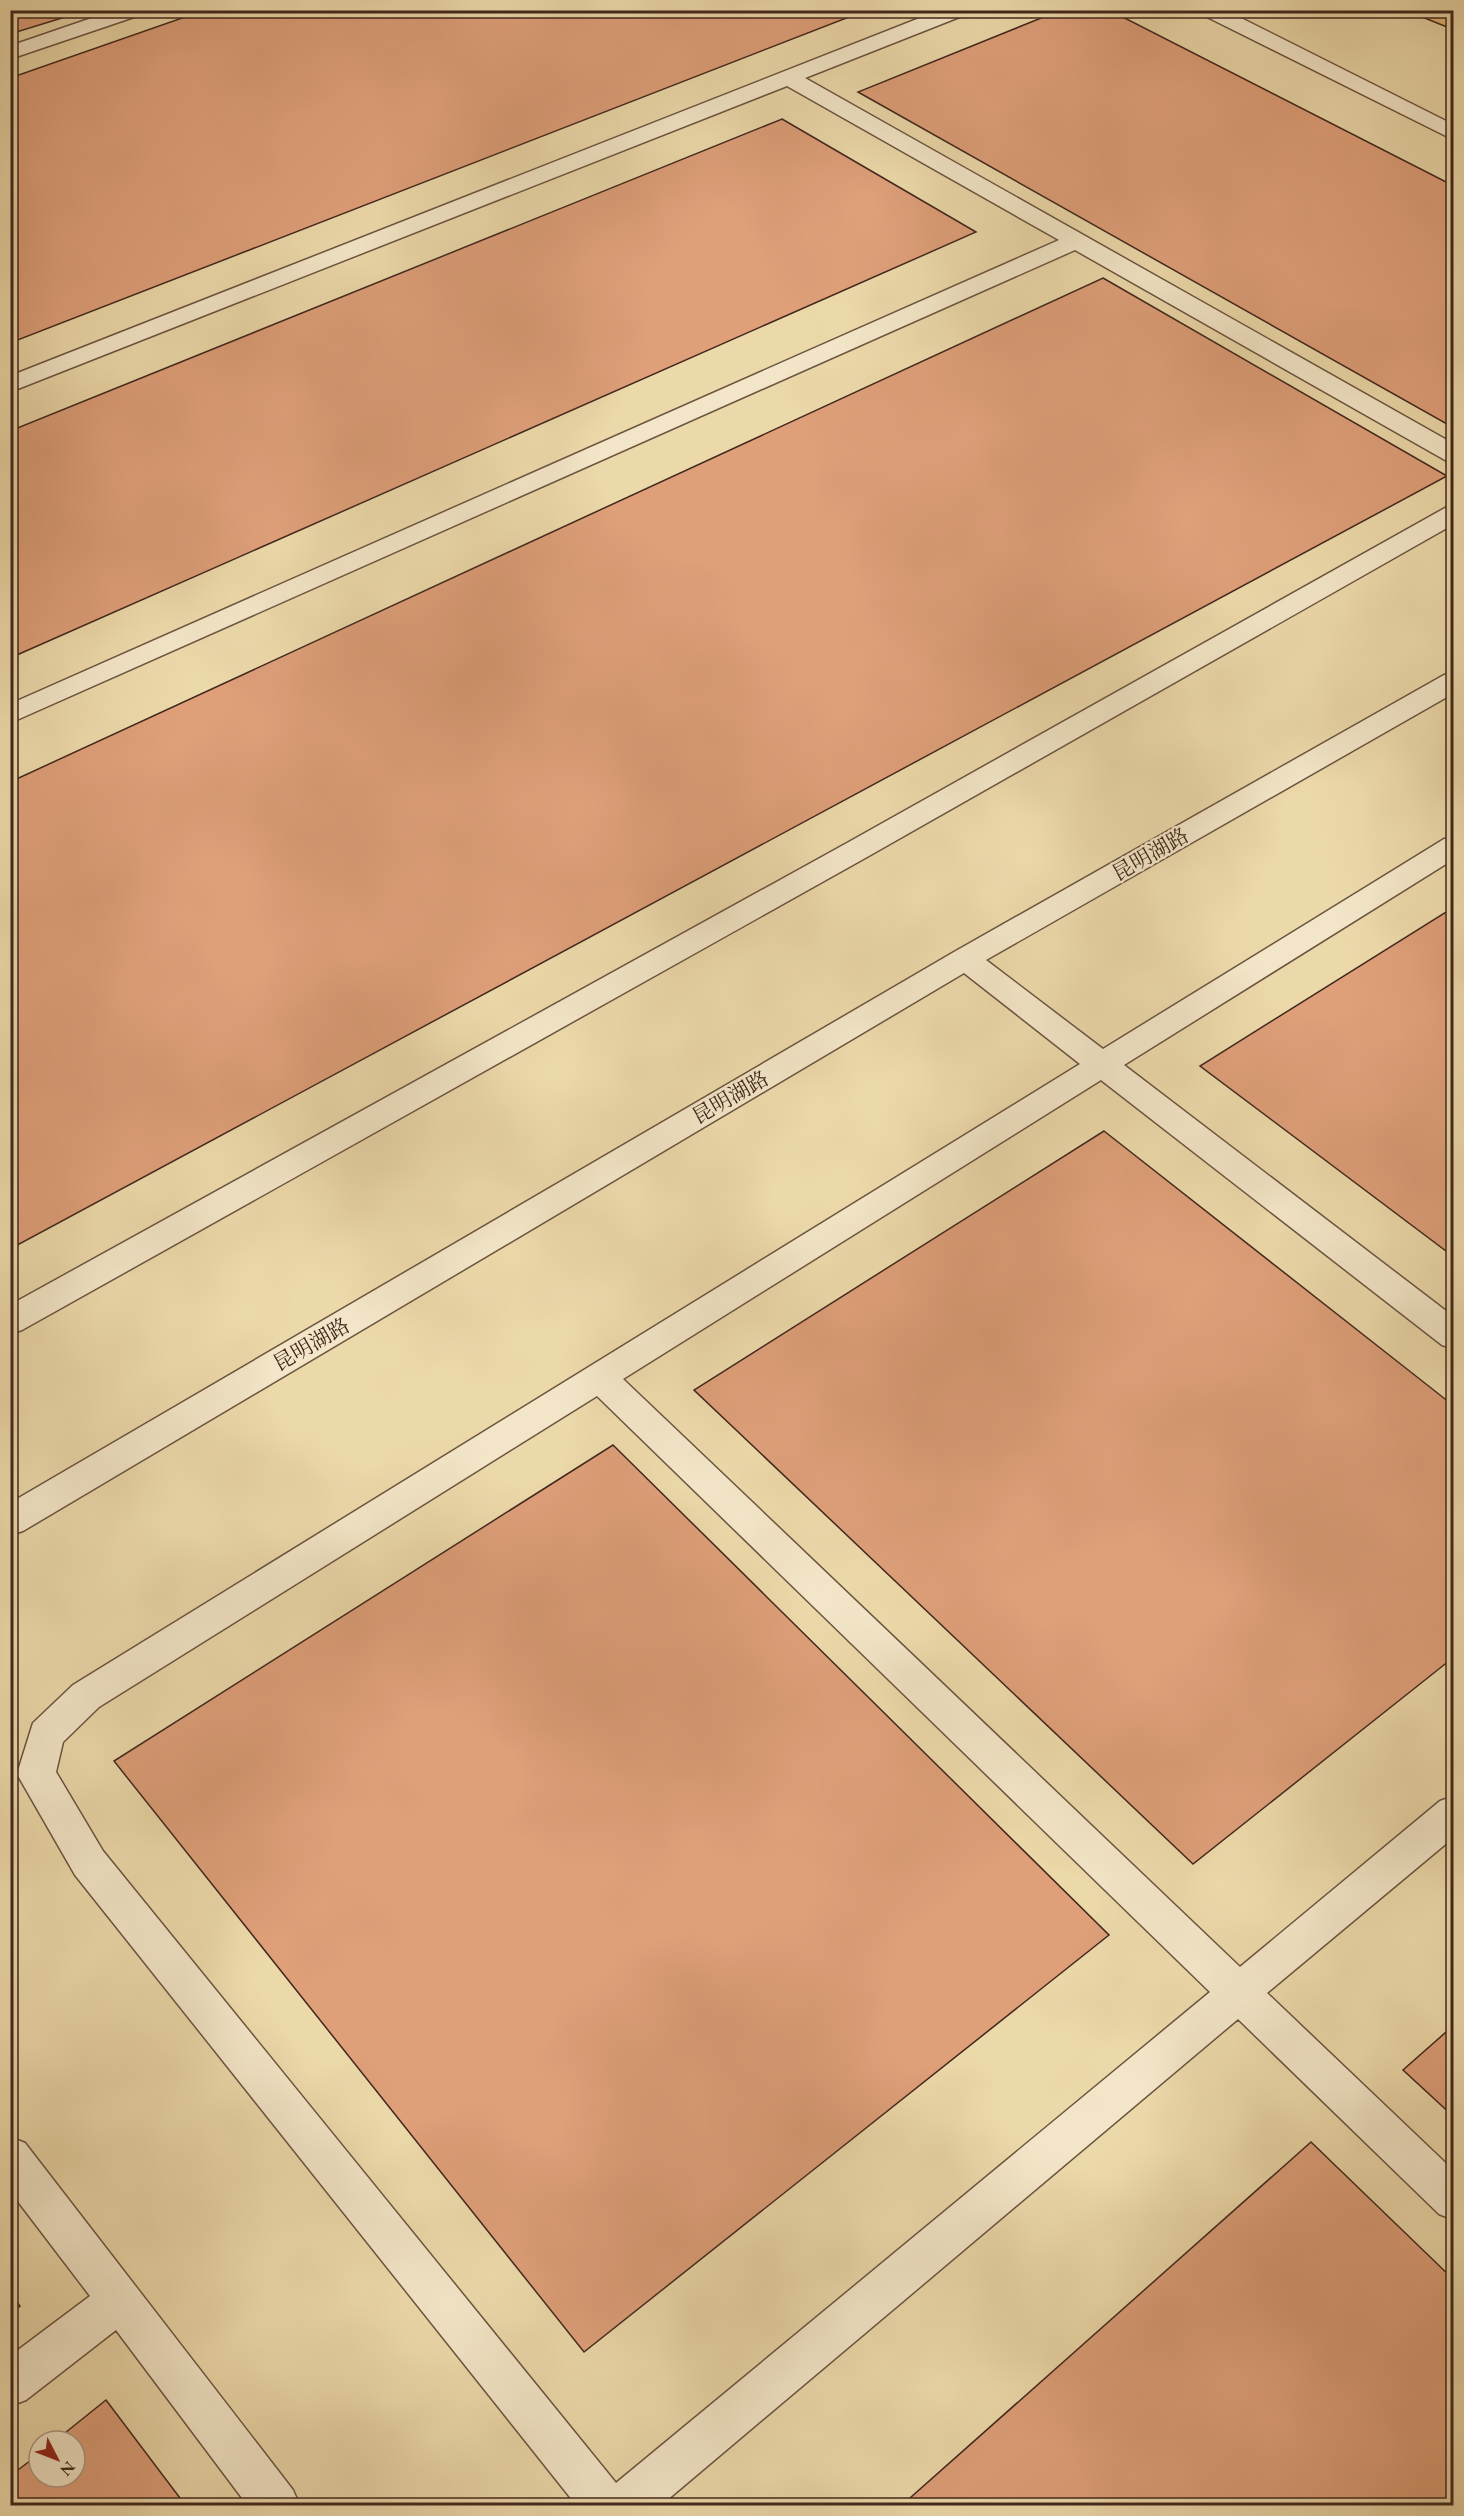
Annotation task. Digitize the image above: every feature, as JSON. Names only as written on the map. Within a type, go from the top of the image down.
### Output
[{"type":"main road","points":[[1424,10],[1454,23]]},
{"type":"street","points":[[10,53],[135,10]]},
{"type":"street","points":[[10,385],[960,10]]},
{"type":"street","points":[[1208,10],[1454,134]]},
{"type":"street","points":[[789,78],[1454,455]]},
{"type":"street","points":[[10,716],[1076,241]]},
{"type":"street","points":[[10,1321],[846,856],[1454,513]]},
{"type":"street","name":"昆明湖路","points":[[10,1521],[965,959],[1454,681]]},
{"type":"street","points":[[606,2505],[89,1863],[36,1774],[46,1734],[86,1696],[1454,846]]},
{"type":"street","points":[[965,959],[1454,1336]]},
{"type":"street","points":[[599,1377],[1454,2199]]},
{"type":"street","points":[[624,2505],[1454,1813]]},
{"type":"street","points":[[10,2157],[277,2505]]},
{"type":"street","points":[[10,2384],[120,2300]]},
{"type":"building","points":[[29,10],[88,10],[10,34],[10,16]]},
{"type":"building","points":[[205,10],[867,10],[10,343],[10,78]]},
{"type":"building","points":[[1061,10],[1109,10],[1454,186],[1454,428],[858,92]]},
{"type":"building","points":[[782,119],[976,232],[10,658],[10,431]]},
{"type":"building","points":[[1103,278],[1447,476],[10,1249],[10,782]]},
{"type":"building","points":[[1454,907],[1454,1257],[1200,1066]]},
{"type":"building","points":[[1104,1131],[1454,1406],[1454,1657],[1193,1864],[694,1390]]},
{"type":"building","points":[[613,1445],[1109,1935],[584,2352],[114,1761]]},
{"type":"building","points":[[1454,2025],[1454,2117],[1403,2070]]},
{"type":"building","points":[[1311,2142],[1454,2280],[1454,2506],[901,2506]]},
{"type":"building","points":[[10,2293],[20,2306],[10,2314]]},
{"type":"building","points":[[106,2400],[186,2506],[10,2506],[10,2476],[27,2463],[27,2489],[87,2489],[87,2429],[70,2429]]}]
